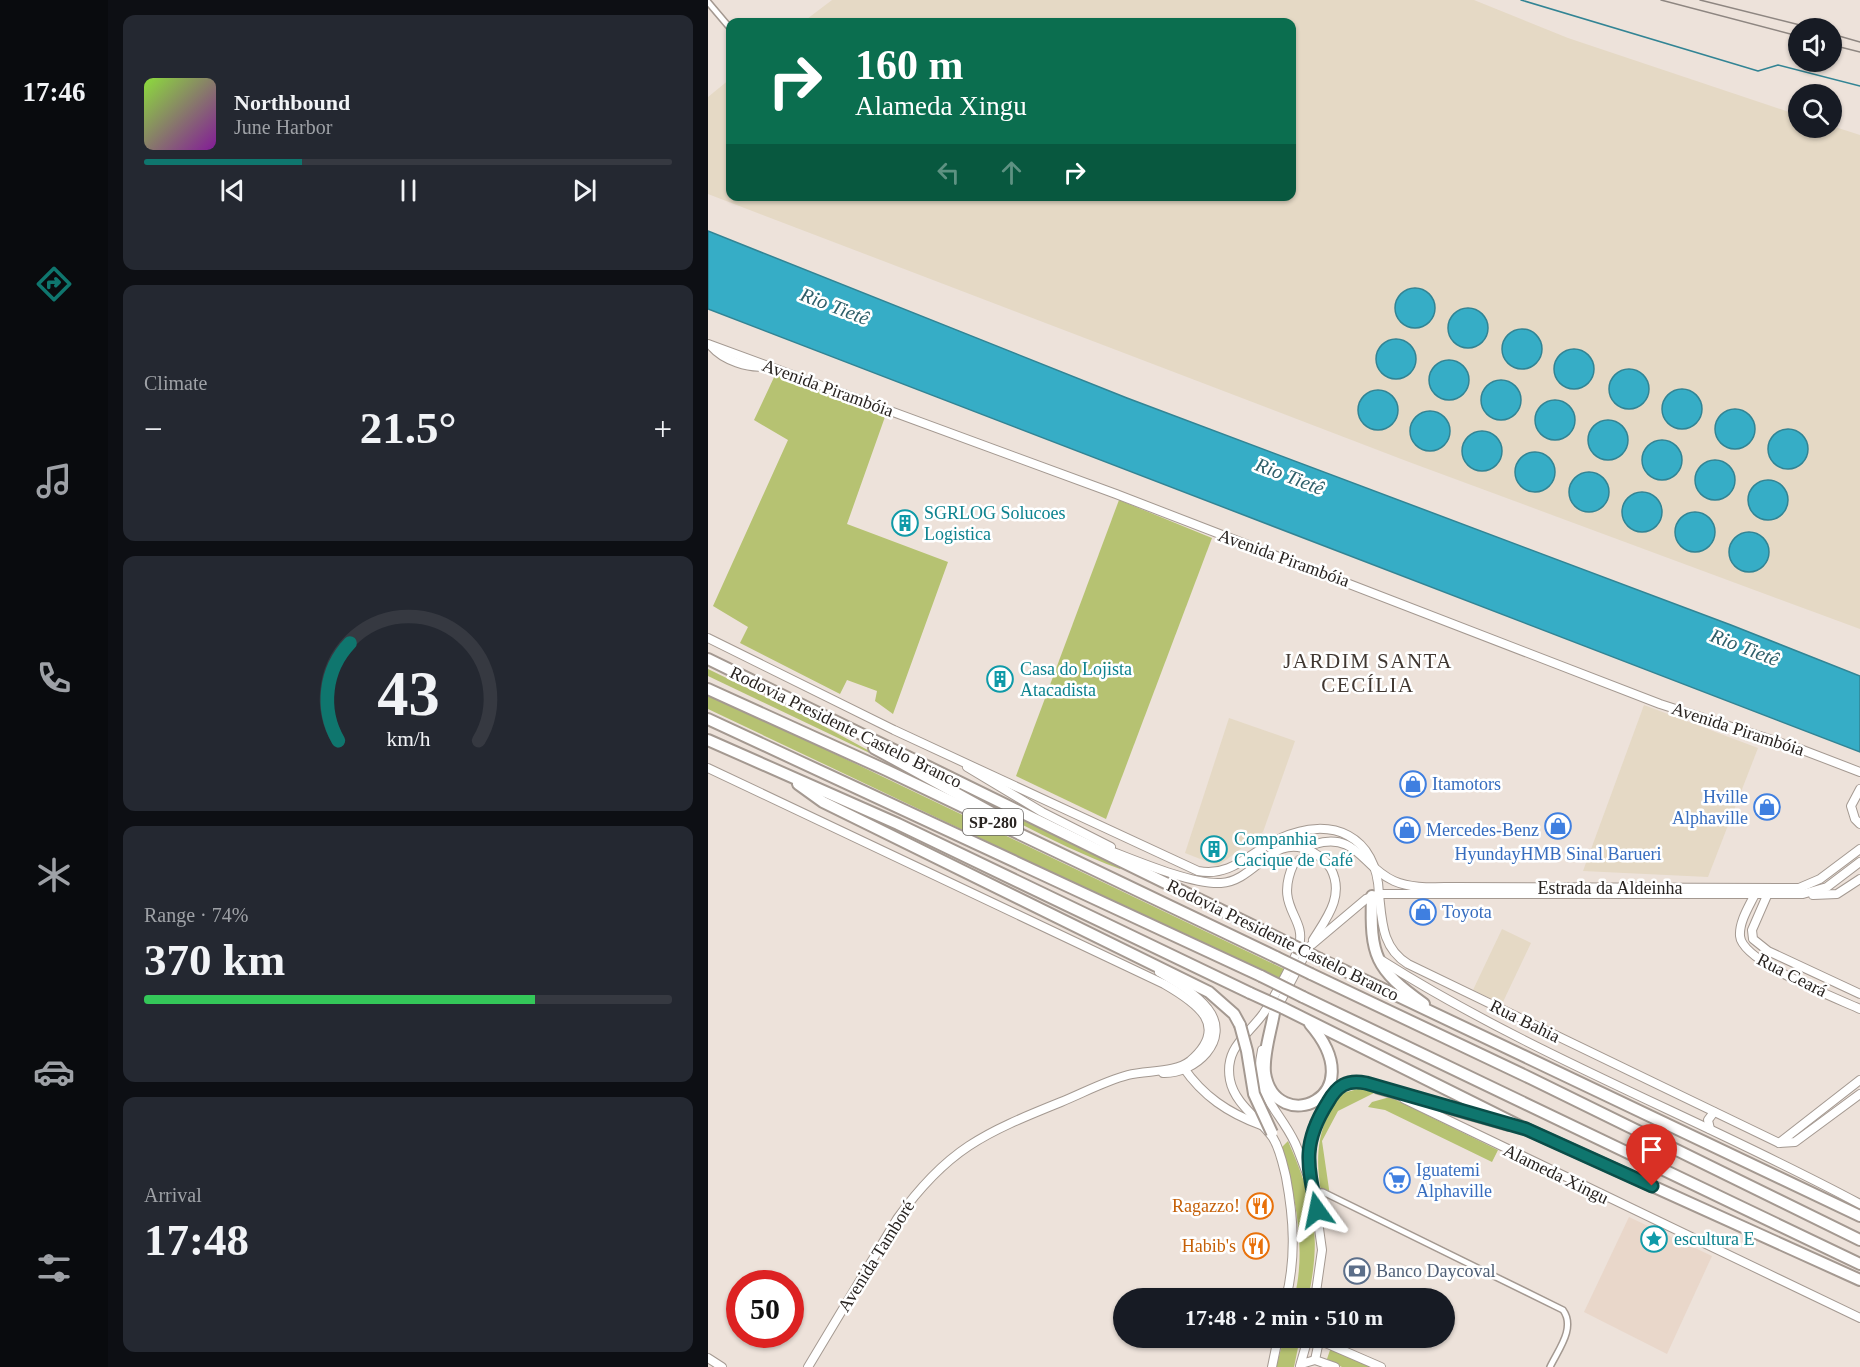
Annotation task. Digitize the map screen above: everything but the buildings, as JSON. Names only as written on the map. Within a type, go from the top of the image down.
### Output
[{"type":"highway","name":"Rodovia Presidente Castelo Branco","points":[[708,659],[1448,1022],[1860,1216]]},
{"type":"highway","points":[[708,664],[886,754],[1086,867]]},
{"type":"highway","name":"Rodovia Presidente Castelo Branco","points":[[708,689],[1530,1078],[1860,1240]]},
{"type":"highway","name":"SP-280","points":[[708,718],[1261,976],[1860,1264]]},
{"type":"highway","points":[[708,740],[898,824],[1302,1018],[1526,1129],[1860,1281]]},
{"type":"highway","points":[[792,778],[823,802],[1209,992],[1234,1014],[1240,1025],[1254,1095],[1273,1136]]},
{"type":"highway","points":[[1375,895],[1375,953],[1380,966],[1395,983],[1448,1022]]},
{"type":"highway","points":[[1274,1013],[1265,1073],[1274,1094],[1295,1106],[1314,1104],[1321,1098],[1327,1091],[1332,1073],[1328,1048],[1302,1018]]},
{"type":"highway","points":[[1379,1088],[1526,1129]]},
{"type":"main road","name":"Avenida Pirambóia","points":[[709,344],[719,354],[756,368],[768,366],[1361,587],[1660,704],[1800,749],[1860,772]]},
{"type":"main road","points":[[708,638],[943,752],[1198,871],[1212,874],[1223,871],[1282,837],[1316,830],[1340,832],[1356,839],[1367,849],[1376,871]]},
{"type":"main road","points":[[943,752],[992,784],[1138,861]]},
{"type":"main road","points":[[708,768],[1185,996],[1207,1017],[1210,1032],[1204,1046],[1184,1068]]},
{"type":"main road","points":[[1860,789],[1851,806],[1860,824]]},
{"type":"main road","points":[[1042,823],[1138,861],[1171,872],[1221,883],[1237,878],[1275,851],[1290,846],[1308,850],[1323,860],[1331,869],[1336,889],[1333,908],[1309,947],[1274,1013],[1259,1062],[1260,1083],[1267,1100],[1295,1143],[1311,1182],[1322,1250],[1317,1288]]},
{"type":"main road","name":"Estrada da Aldeinha","points":[[1315,844],[1333,840],[1349,846],[1376,871],[1401,884],[1462,888],[1757,891],[1803,894],[1821,890],[1860,862]]},
{"type":"main road","name":"Estrada da Aldeinha","points":[[1768,892],[1808,886],[1860,849]]},
{"type":"main road","points":[[1288,1288],[1293,1262],[1294,1234],[1284,1170],[1273,1136],[1236,1094],[1230,1080],[1230,1067],[1239,1040],[1265,1012],[1299,947],[1299,930],[1286,891],[1294,863]]},
{"type":"main road","name":"Rua Bahia","points":[[1376,871],[1375,895],[1386,939],[1399,959],[1779,1143],[1795,1142]]},
{"type":"main road","points":[[1803,894],[1837,894],[1860,879]]},
{"type":"main road","points":[[1396,894],[1401,884]]},
{"type":"main road","name":"Estrada da Aldeinha","points":[[1375,895],[1757,891]]},
{"type":"main road","name":"Rua Ceará","points":[[1757,891],[1741,926],[1740,935],[1745,948],[1765,963],[1860,1009]]},
{"type":"main road","name":"Rua Ceará","points":[[1768,892],[1752,930],[1753,939],[1768,951],[1860,994]]},
{"type":"main road","points":[[1309,947],[1375,895]]},
{"type":"main road","points":[[1375,953],[1381,960],[1486,1022],[1608,1083],[1710,1129],[1860,1204]]},
{"type":"main road","points":[[1140,959],[1192,994],[1208,1010],[1214,1021],[1215,1033],[1209,1050],[1196,1064],[1184,1068]]},
{"type":"main road","points":[[1823,991],[1829,980]]},
{"type":"main road","points":[[1184,1068],[1213,1100],[1232,1114],[1262,1125]]},
{"type":"main road","name":"Avenida Tamboré","points":[[808,1367],[897,1219],[912,1198],[955,1154],[1009,1122],[1116,1079],[1153,1071],[1184,1068]]},
{"type":"main road","points":[[1779,1143],[1860,1080]]},
{"type":"main road","name":"Alameda Xingu","points":[[1311,1182],[1309,1144],[1314,1124],[1335,1089],[1348,1082],[1357,1082],[1379,1088],[1860,1318]]},
{"type":"main road","points":[[1788,1134],[1795,1142],[1860,1094]]},
{"type":"main road","points":[[1710,1129],[1708,1120],[1714,1112]]},
{"type":"main road","points":[[1272,1367],[1276,1348]]},
{"type":"main road","points":[[1301,1365],[1305,1348]]},
{"type":"main road","points":[[1315,1360],[1316,1348]]},
{"type":"main road","points":[[1336,1348],[1380,1367]]},
{"type":"main road","points":[[708,1358],[722,1367]]},
{"type":"main road","points":[[1301,1365],[1315,1360],[1335,1367]]},
{"type":"street","points":[[708,2],[726,23]]},
{"type":"street","points":[[1313,1191],[1323,1192],[1563,1310],[1567,1316],[1568,1327],[1550,1367]]},
{"type":"shaded area","points":[[832,0],[1474,0],[1568,38],[1788,112],[1788,138],[1842,138],[1842,129],[1860,135],[1860,629],[1409,462],[726,201],[1296,201],[1296,18],[808,18]]},
{"type":"shaded area","points":[[726,82],[726,201],[708,194],[708,97]]},
{"type":"shaded area","points":[[1644,705],[1758,748],[1708,877],[1583,871]]},
{"type":"shaded area","points":[[1229,718],[1295,741],[1263,832],[1218,866],[1185,853]]},
{"type":"shaded area","points":[[1502,929],[1531,943],[1502,1004],[1473,990]]},
{"type":"shaded area","points":[[1629,1217],[1712,1256],[1667,1354],[1584,1312]]},
{"type":"green space","points":[[776,373],[886,414],[847,524],[948,562],[893,714],[875,701],[877,691],[847,680],[840,694],[740,643],[748,627],[713,606],[788,440],[754,420]]},
{"type":"green space","points":[[1119,500],[1212,538],[1106,819],[1016,776]]},
{"type":"green space","points":[[708,669],[809,718],[897,766],[708,676]]},
{"type":"green space","points":[[708,693],[1284,969],[1279,980],[708,709]]},
{"type":"green space","points":[[868,739],[1121,866],[1120,869],[1023,825]]},
{"type":"green space","points":[[1358,1089],[1376,1092],[1338,1111],[1322,1141],[1330,1196],[1322,1198],[1318,1157],[1326,1120],[1339,1094]]},
{"type":"green space","points":[[1390,1097],[1498,1150],[1492,1162],[1385,1110],[1368,1107],[1372,1102]]},
{"type":"green space","points":[[1288,1141],[1304,1182],[1313,1218],[1315,1236],[1310,1288],[1296,1288],[1299,1261],[1298,1223],[1282,1147]]},
{"type":"green space","points":[[1281,1348],[1298,1348],[1294,1367],[1276,1367]]},
{"type":"green space","points":[[1331,1348],[1333,1348],[1375,1367],[1342,1367],[1327,1359]]},
{"type":"water","name":"Rio Tietê","points":[[708,231],[1127,398],[1731,625],[1860,676],[1860,752],[708,309]]},
{"type":"water","points":[[1415,288],[1423,289],[1429,294],[1434,300],[1434,316],[1429,322],[1423,327],[1415,328],[1407,327],[1401,322],[1396,316],[1395,308],[1396,300],[1401,294],[1407,289]]},
{"type":"water","points":[[1468,308],[1476,309],[1482,314],[1487,320],[1487,336],[1482,342],[1476,347],[1468,348],[1460,347],[1454,342],[1449,336],[1448,328],[1449,320],[1454,314],[1460,309]]},
{"type":"water","points":[[1522,329],[1530,330],[1536,335],[1541,341],[1541,357],[1536,363],[1530,368],[1522,369],[1514,368],[1508,363],[1503,357],[1502,349],[1503,341],[1508,335],[1514,330]]},
{"type":"water","points":[[1396,339],[1404,340],[1410,345],[1415,351],[1415,367],[1410,373],[1404,378],[1396,379],[1388,378],[1382,373],[1377,367],[1376,359],[1377,351],[1382,345],[1388,340]]},
{"type":"water","points":[[1574,349],[1582,350],[1588,355],[1593,361],[1593,377],[1588,383],[1582,388],[1574,389],[1566,388],[1560,383],[1555,377],[1554,369],[1555,361],[1560,355],[1566,350]]},
{"type":"water","points":[[1449,360],[1457,361],[1463,366],[1468,372],[1468,388],[1463,394],[1457,399],[1449,400],[1441,399],[1435,394],[1430,388],[1429,380],[1430,372],[1435,366],[1441,361]]},
{"type":"water","points":[[1629,369],[1637,370],[1643,375],[1648,381],[1648,397],[1643,403],[1637,408],[1629,409],[1621,408],[1615,403],[1610,397],[1609,389],[1610,381],[1615,375],[1621,370]]},
{"type":"water","points":[[1501,380],[1509,381],[1515,386],[1520,392],[1520,408],[1515,414],[1509,419],[1501,420],[1493,419],[1487,414],[1482,408],[1481,400],[1482,392],[1487,386],[1493,381]]},
{"type":"water","points":[[1682,389],[1690,390],[1696,395],[1701,401],[1701,417],[1696,423],[1690,428],[1682,429],[1674,428],[1668,423],[1663,417],[1662,409],[1663,401],[1668,395],[1674,390]]},
{"type":"water","points":[[1378,390],[1386,391],[1392,396],[1397,402],[1397,418],[1392,424],[1386,429],[1378,430],[1370,429],[1364,424],[1359,418],[1358,410],[1359,402],[1364,396],[1370,391]]},
{"type":"water","points":[[1555,400],[1563,401],[1569,406],[1574,412],[1574,428],[1569,434],[1563,439],[1555,440],[1547,439],[1541,434],[1536,428],[1535,420],[1536,412],[1541,406],[1547,401]]},
{"type":"water","points":[[1735,409],[1743,410],[1749,415],[1754,421],[1754,437],[1749,443],[1743,448],[1735,449],[1727,448],[1721,443],[1716,437],[1715,429],[1716,421],[1721,415],[1727,410]]},
{"type":"water","points":[[1430,411],[1438,412],[1444,417],[1449,423],[1449,439],[1444,445],[1438,450],[1430,451],[1422,450],[1416,445],[1411,439],[1410,431],[1411,423],[1416,417],[1422,412]]},
{"type":"water","points":[[1608,420],[1616,421],[1622,426],[1627,432],[1627,448],[1622,454],[1616,459],[1608,460],[1600,459],[1594,454],[1589,448],[1588,440],[1589,432],[1594,426],[1600,421]]},
{"type":"water","points":[[1788,429],[1796,430],[1802,435],[1807,441],[1807,457],[1802,463],[1796,468],[1788,469],[1780,468],[1774,463],[1769,457],[1768,449],[1769,441],[1774,435],[1780,430]]},
{"type":"water","points":[[1482,431],[1490,432],[1496,437],[1501,443],[1501,459],[1496,465],[1490,470],[1482,471],[1474,470],[1468,465],[1463,459],[1462,451],[1463,443],[1468,437],[1474,432]]},
{"type":"water","points":[[1662,440],[1670,441],[1676,446],[1681,452],[1681,468],[1676,474],[1670,479],[1662,480],[1654,479],[1648,474],[1643,468],[1642,460],[1643,452],[1648,446],[1654,441]]},
{"type":"water","points":[[1535,452],[1543,453],[1549,458],[1554,464],[1554,480],[1549,486],[1543,491],[1535,492],[1527,491],[1521,486],[1516,480],[1515,472],[1516,464],[1521,458],[1527,453]]},
{"type":"water","points":[[1715,460],[1723,461],[1729,466],[1734,472],[1734,488],[1729,494],[1723,499],[1715,500],[1707,499],[1701,494],[1696,488],[1695,480],[1696,472],[1701,466],[1707,461]]},
{"type":"water","points":[[1589,472],[1597,473],[1603,478],[1608,484],[1608,500],[1603,506],[1597,511],[1589,512],[1581,511],[1575,506],[1570,500],[1569,492],[1570,484],[1575,478],[1581,473]]},
{"type":"water","points":[[1768,480],[1776,481],[1782,486],[1787,492],[1787,508],[1782,514],[1776,519],[1768,520],[1760,519],[1754,514],[1749,508],[1748,500],[1749,492],[1754,486],[1760,481]]},
{"type":"water","points":[[1642,492],[1650,493],[1656,498],[1661,504],[1661,520],[1656,526],[1650,531],[1642,532],[1634,531],[1628,526],[1623,520],[1622,512],[1623,504],[1628,498],[1634,493]]},
{"type":"water","points":[[1695,512],[1703,513],[1709,518],[1714,524],[1714,540],[1709,546],[1703,551],[1695,552],[1687,551],[1681,546],[1676,540],[1675,532],[1676,524],[1681,518],[1687,513]]},
{"type":"water","points":[[1749,532],[1757,533],[1763,538],[1768,544],[1768,560],[1763,566],[1757,571],[1749,572],[1741,571],[1735,566],[1730,560],[1729,552],[1730,544],[1735,538],[1741,533]]},
{"type":"waterway","points":[[1521,0],[1758,71],[1778,65],[1860,86]]},
{"type":"tunnel","points":[[1294,863],[1312,847]]},
{"type":"railway","points":[[1661,0],[1788,33]]},
{"type":"railway","points":[[1700,0],[1788,22]]},
{"type":"railway","points":[[1842,37],[1860,42]]},
{"type":"railway","points":[[1842,48],[1860,52]]},
{"type":"place","name":"SGRLOG Solucoes Logistica","points":[[905,523]]},
{"type":"place","name":"Casa do Lojista Atacadista","points":[[1000,679]]},
{"type":"place","name":"Itamotors","points":[[1413,784]]},
{"type":"place","name":"Hville Alphaville","points":[[1767,807]]},
{"type":"place","name":"HyundayHMB Sinal Barueri","points":[[1558,826]]},
{"type":"place","name":"Mercedes-Benz","points":[[1407,830]]},
{"type":"place","name":"Companhia Cacique de Café","points":[[1214,849]]},
{"type":"place","name":"Toyota","points":[[1423,912]]},
{"type":"place","name":"Iguatemi Alphaville","points":[[1397,1180]]},
{"type":"place","name":"Ragazzo!","points":[[1260,1206]]},
{"type":"place","name":"escultura E","points":[[1654,1239]]},
{"type":"place","name":"Habib's","points":[[1256,1246]]},
{"type":"place","name":"Banco Daycoval","points":[[1357,1271]]},
{"type":"district","name":"JARDIM SANTA CECÍLIA","points":[[1368,673]]},
{"type":"route","points":[[1317,1210],[1309,1157],[1311,1134],[1314,1124],[1335,1089],[1348,1082],[1366,1083],[1526,1129],[1652,1186]]}]
